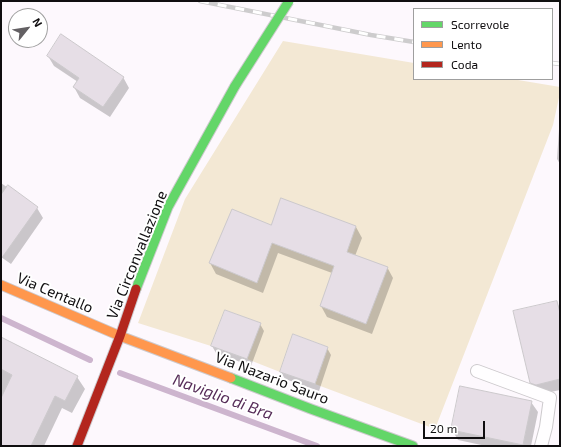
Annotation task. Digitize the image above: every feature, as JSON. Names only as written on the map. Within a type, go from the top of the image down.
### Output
[{"type":"main road","name":"Via Circonvallazione","points":[[77,446],[168,207],[235,86],[289,1]]},
{"type":"main road","name":"Via Centallo","points":[[1,285],[120,336]]},
{"type":"main road","name":"Via Nazario Sauro","points":[[120,336],[414,446]]},
{"type":"lane","points":[[477,371],[555,395],[541,446]]},
{"type":"shaded area","points":[[283,41],[413,63],[413,80],[518,80],[560,87],[553,125],[435,429],[315,384],[328,347],[293,334],[280,372],[247,359],[260,323],[225,310],[211,346],[138,323],[185,199]]},
{"type":"building","points":[[61,34],[124,77],[103,107],[73,87],[79,78],[47,56]]},
{"type":"building","points":[[8,185],[38,207],[1,259],[1,195]]},
{"type":"building","points":[[281,198],[356,226],[347,252],[388,267],[366,324],[320,306],[334,266],[272,243],[257,283],[209,263],[232,209],[271,225]]},
{"type":"building","points":[[557,301],[560,313],[560,379],[536,385],[530,383],[513,311]]},
{"type":"building","points":[[225,310],[261,323],[247,359],[211,346]]},
{"type":"building","points":[[293,334],[328,347],[315,384],[280,372]]},
{"type":"building","points":[[1,337],[78,376],[65,401],[55,396],[31,446],[1,446],[1,398],[12,375],[1,369]]},
{"type":"building","points":[[460,386],[532,401],[523,445],[451,430]]},
{"type":"waterway","name":"Naviglio di Bra","points":[[1,318],[90,360]]},
{"type":"waterway","name":"Naviglio di Bra","points":[[120,373],[317,446]]},
{"type":"railway","points":[[200,1],[413,42]]},
{"type":"railway","points":[[553,63],[560,64]]},
{"type":"traffic: fast","points":[[235,86],[289,1]]},
{"type":"traffic: fast","points":[[136,289],[168,207],[235,86]]},
{"type":"traffic: fast","points":[[231,378],[413,446]]},
{"type":"traffic: slow","points":[[1,285],[120,336],[231,378]]},
{"type":"traffic: jam","points":[[77,446],[120,336],[136,289]]}]
